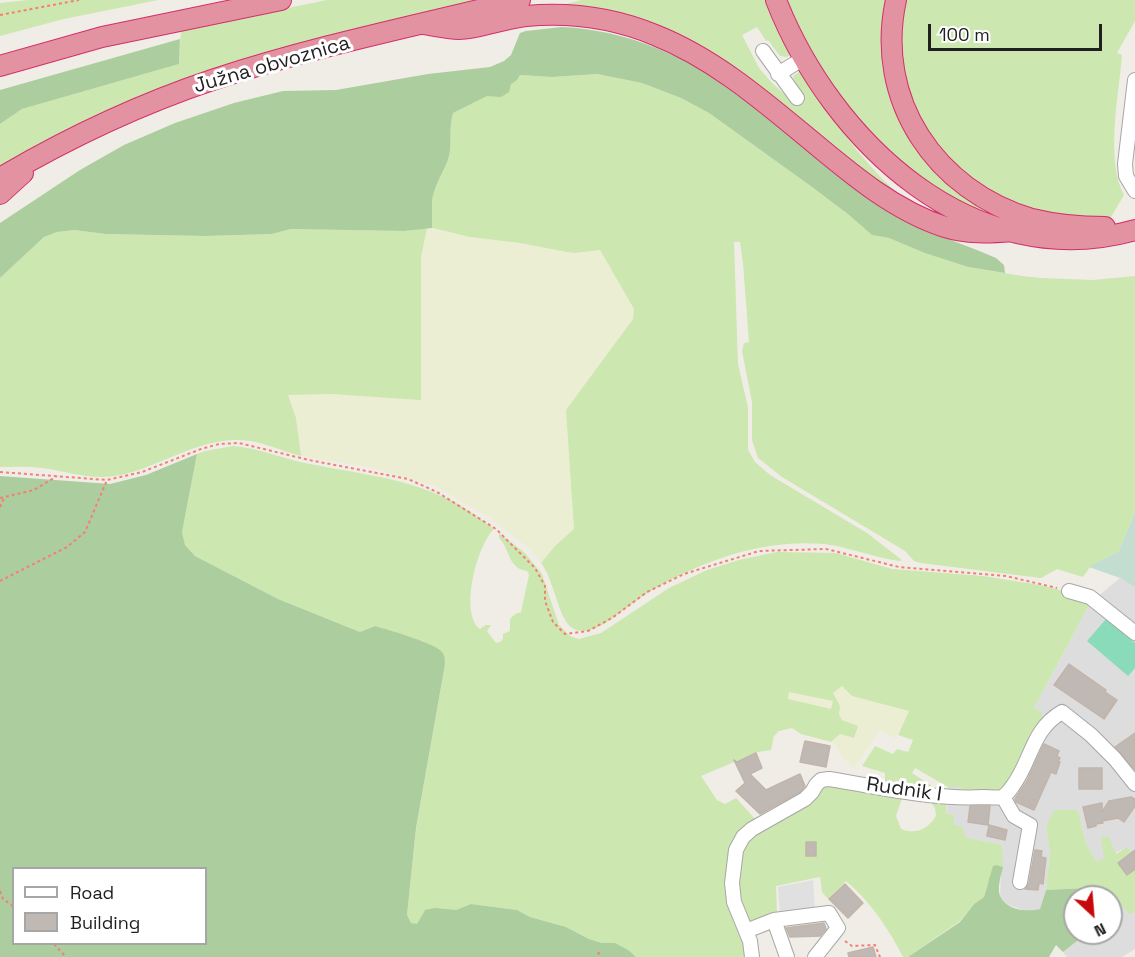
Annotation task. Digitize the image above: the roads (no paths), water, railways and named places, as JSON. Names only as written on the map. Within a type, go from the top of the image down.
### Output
[{"type":"highway","points":[[0,66],[102,37],[281,0]]},
{"type":"highway","name":"Južna obvoznica","points":[[0,178],[34,158],[121,116],[216,79],[310,52],[520,0]]},
{"type":"highway","points":[[776,0],[804,58],[840,113],[871,147],[916,187],[950,208],[982,222],[1041,238],[1071,240],[1102,238],[1135,229]]},
{"type":"highway","points":[[897,0],[891,45],[898,88],[914,129],[932,155],[946,170],[964,185],[996,204],[1034,219],[1071,226],[1135,229]]},
{"type":"highway","points":[[423,24],[460,29],[507,18],[551,14],[589,17],[622,24],[655,35],[691,51],[722,70],[857,178],[915,214],[962,231],[978,233],[1012,231]]},
{"type":"highway","points":[[0,194],[25,171],[34,158]]},
{"type":"street","points":[[763,51],[797,98]]},
{"type":"street","points":[[778,74],[804,58]]},
{"type":"street","points":[[1135,80],[1125,164],[1126,176],[1135,191]]},
{"type":"street","points":[[1069,591],[1090,597],[1135,633]]},
{"type":"street","points":[[1020,882],[1030,825],[1014,816],[1003,797],[1018,778],[1043,727],[1050,719],[1062,712],[1091,735],[1115,759],[1135,784]]},
{"type":"street","name":"Rudnik I","points":[[752,957],[746,931],[734,902],[733,864],[736,850],[743,837],[752,829],[805,799],[821,780],[829,779],[920,794],[1003,797]]},
{"type":"street","points":[[746,931],[774,920],[829,913],[838,928],[815,957]]},
{"type":"street","points":[[774,920],[787,957]]}]
